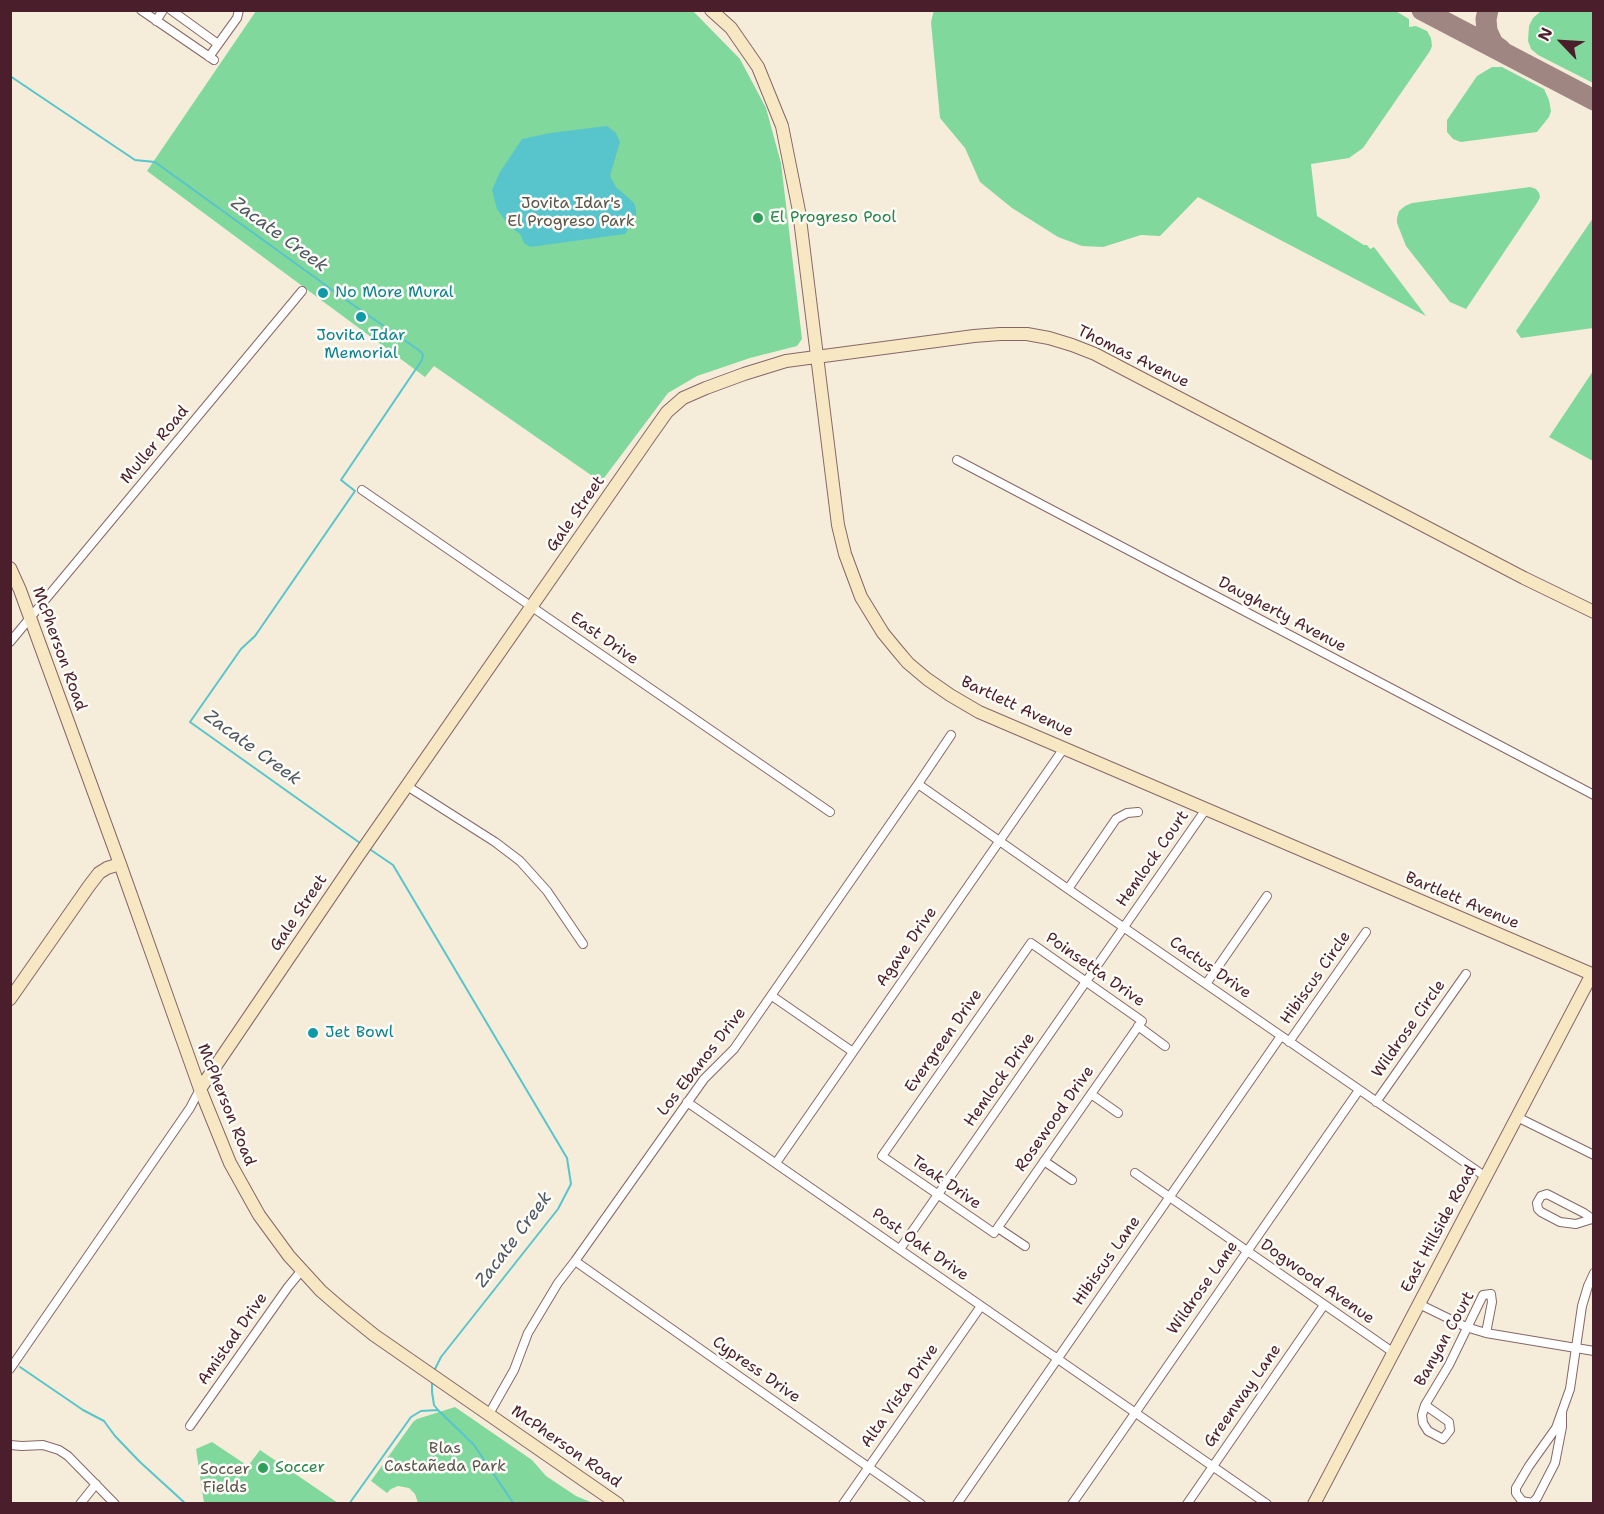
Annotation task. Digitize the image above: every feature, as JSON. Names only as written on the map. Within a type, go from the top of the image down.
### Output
[{"type":"main road","name":"Bartlett Avenue","points":[[711,10],[731,28],[758,67],[782,126],[799,211],[838,525],[861,597],[883,633],[908,663],[950,695],[979,712],[1593,973]]},
{"type":"main road","name":"Thomas Avenue","points":[[620,480],[668,412],[683,398],[706,387],[786,361],[974,336],[1027,334],[1049,338],[1095,354],[1593,612]]},
{"type":"main road","name":"Gale Street","points":[[200,1089],[359,855],[620,480]]},
{"type":"main road","name":"McPherson Road","points":[[10,568],[120,864],[200,1089],[243,1189],[275,1238],[302,1270],[343,1310],[374,1335],[618,1503]]},
{"type":"main road","points":[[10,999],[88,886],[99,873],[120,864]]},
{"type":"main road","name":"East Hillside Road","points":[[1314,1503],[1593,973]]},
{"type":"street","points":[[141,10],[212,58],[218,44],[237,18],[239,10]]},
{"type":"street","points":[[156,21],[163,10]]},
{"type":"street","points":[[171,10],[218,44]]},
{"type":"street","name":"Muller Road","points":[[10,642],[302,291]]},
{"type":"street","name":"Daugherty Avenue","points":[[957,460],[1593,795]]},
{"type":"street","name":"East Drive","points":[[362,490],[830,812]]},
{"type":"street","name":"Los Ebanos Drive","points":[[489,1414],[514,1370],[528,1333],[558,1283],[704,1079],[734,1049],[951,735]]},
{"type":"street","name":"Agave Drive","points":[[776,1163],[1064,748]]},
{"type":"street","name":"Cactus Drive","points":[[918,784],[1486,1177]]},
{"type":"street","points":[[407,786],[495,842],[520,861],[547,891],[583,944]]},
{"type":"street","name":"Hemlock Court","points":[[1124,927],[1206,809]]},
{"type":"street","points":[[1068,889],[1116,819],[1127,813],[1138,812]]},
{"type":"street","points":[[1206,984],[1267,896]]},
{"type":"street","name":"Hemlock Drive","points":[[900,1249],[1124,927]]},
{"type":"street","name":"Hibiscus Circle","points":[[1289,1042],[1366,932]]},
{"type":"street","name":"Poinsetta Drive","points":[[1031,943],[1086,982],[1165,1046]]},
{"type":"street","name":"Evergreen Drive","points":[[882,1156],[1031,943]]},
{"type":"street","name":"Wildrose Circle","points":[[1376,1102],[1466,974]]},
{"type":"street","points":[[772,996],[853,1052]]},
{"type":"street","name":"Rosewood Drive","points":[[996,1231],[1140,1024]]},
{"type":"street","name":"Hibiscus Lane","points":[[957,1503],[1281,1036]]},
{"type":"street","name":"Gale Street","points":[[10,1369],[190,1108],[200,1089]]},
{"type":"street","name":"Wildrose Lane","points":[[1072,1503],[1359,1090]]},
{"type":"street","points":[[1091,1094],[1118,1113]]},
{"type":"street","name":"Post Oak Drive","points":[[687,1102],[1267,1503]]},
{"type":"street","points":[[1517,1117],[1593,1155]]},
{"type":"street","name":"Teak Drive","points":[[882,1156],[938,1195],[1025,1246]]},
{"type":"street","points":[[1044,1161],[1072,1180]]},
{"type":"street","name":"Dogwood Avenue","points":[[1135,1173],[1394,1353]]},
{"type":"street","points":[[1547,1194],[1593,1220],[1576,1224],[1560,1222],[1541,1212],[1537,1203],[1541,1196],[1547,1194]]},
{"type":"street","name":"Cypress Drive","points":[[575,1261],[921,1503]]},
{"type":"street","name":"Amistad Drive","points":[[190,1426],[302,1270]]},
{"type":"street","points":[[1562,1413],[1559,1446],[1554,1463],[1537,1498],[1532,1503],[1522,1501],[1516,1494],[1516,1488],[1528,1466],[1556,1428],[1570,1389],[1582,1306],[1593,1273]]},
{"type":"street","name":"Banyan Court","points":[[1425,1405],[1449,1365],[1483,1295],[1491,1294],[1492,1302],[1486,1333]]},
{"type":"street","name":"Greenway Lane","points":[[1187,1503],[1324,1305]]},
{"type":"street","points":[[1419,1305],[1466,1327],[1486,1333],[1593,1351]]},
{"type":"street","name":"Alta Vista Drive","points":[[843,1503],[981,1306]]},
{"type":"street","points":[[10,1445],[43,1445],[59,1450],[68,1456],[115,1503]]},
{"type":"street","points":[[80,1503],[96,1484]]},
{"type":"green space","points":[[934,10],[1394,10],[1409,19],[1409,27],[1416,26],[1427,31],[1431,38],[1430,51],[1363,148],[1349,158],[1311,164],[1317,216],[1367,245],[1370,249],[1374,247],[1426,316],[1198,197],[1160,236],[1141,235],[1103,247],[1082,246],[1058,237],[1012,208],[980,182],[965,148],[940,118],[931,22]]},
{"type":"green space","name":"Jovita Idar's El Progreso Park","points":[[256,11],[693,11],[740,59],[766,108],[781,163],[802,339],[797,346],[750,358],[697,376],[668,393],[601,482],[434,366],[425,377],[147,171]]},
{"type":"green space","points":[[1541,11],[1593,11],[1593,83],[1538,55],[1531,49],[1528,41],[1529,26],[1533,18]]},
{"type":"green space","points":[[1492,67],[1502,67],[1544,89],[1551,111],[1549,117],[1537,132],[1461,142],[1453,139],[1447,132],[1447,120],[1477,76]]},
{"type":"green space","points":[[1530,187],[1539,193],[1537,203],[1466,309],[1450,302],[1406,246],[1397,223],[1399,211],[1412,203]]},
{"type":"green space","points":[[1593,218],[1593,328],[1521,338],[1516,331]]},
{"type":"green space","points":[[1593,371],[1593,461],[1549,437]]},
{"type":"green space","name":"Blas Castañeda Park","points":[[455,1407],[532,1460],[546,1476],[576,1496],[593,1503],[418,1503],[415,1494],[409,1488],[398,1486],[387,1493],[371,1481],[413,1422]]},
{"type":"green space","name":"Soccer Fields","points":[[212,1442],[248,1466],[260,1450],[338,1503],[204,1503],[196,1449]]},
{"type":"water","points":[[607,126],[616,133],[620,142],[610,176],[616,187],[634,203],[636,209],[636,217],[625,234],[530,247],[524,243],[520,234],[509,226],[497,209],[492,190],[500,172],[522,139]]},
{"type":"waterway","name":"Zacate Creek","points":[[10,76],[135,160],[155,162],[423,355],[422,360],[341,480],[355,491],[255,636],[241,649],[190,722],[360,843]]},
{"type":"waterway","name":"Zacate Creek","points":[[368,848],[393,865],[567,1158],[571,1184],[558,1209],[441,1357],[434,1371]]},
{"type":"waterway","points":[[20,1367],[83,1410],[104,1421],[140,1462],[186,1504]]},
{"type":"waterway","name":"Zacate Creek","points":[[432,1382],[434,1405],[474,1445],[514,1504]]},
{"type":"waterway","points":[[349,1504],[411,1417],[421,1411],[438,1410]]},
{"type":"taxiway","points":[[1422,10],[1594,100]]},
{"type":"taxiway","points":[[1488,10],[1487,31],[1493,44],[1501,50]]},
{"type":"place","name":"El Progreso Pool","points":[[758,218]]},
{"type":"place","name":"No More Mural","points":[[323,293]]},
{"type":"place","name":"Jovita Idar Memorial","points":[[361,317]]},
{"type":"place","name":"Jet Bowl","points":[[313,1033]]},
{"type":"place","name":"Soccer","points":[[263,1468]]}]
